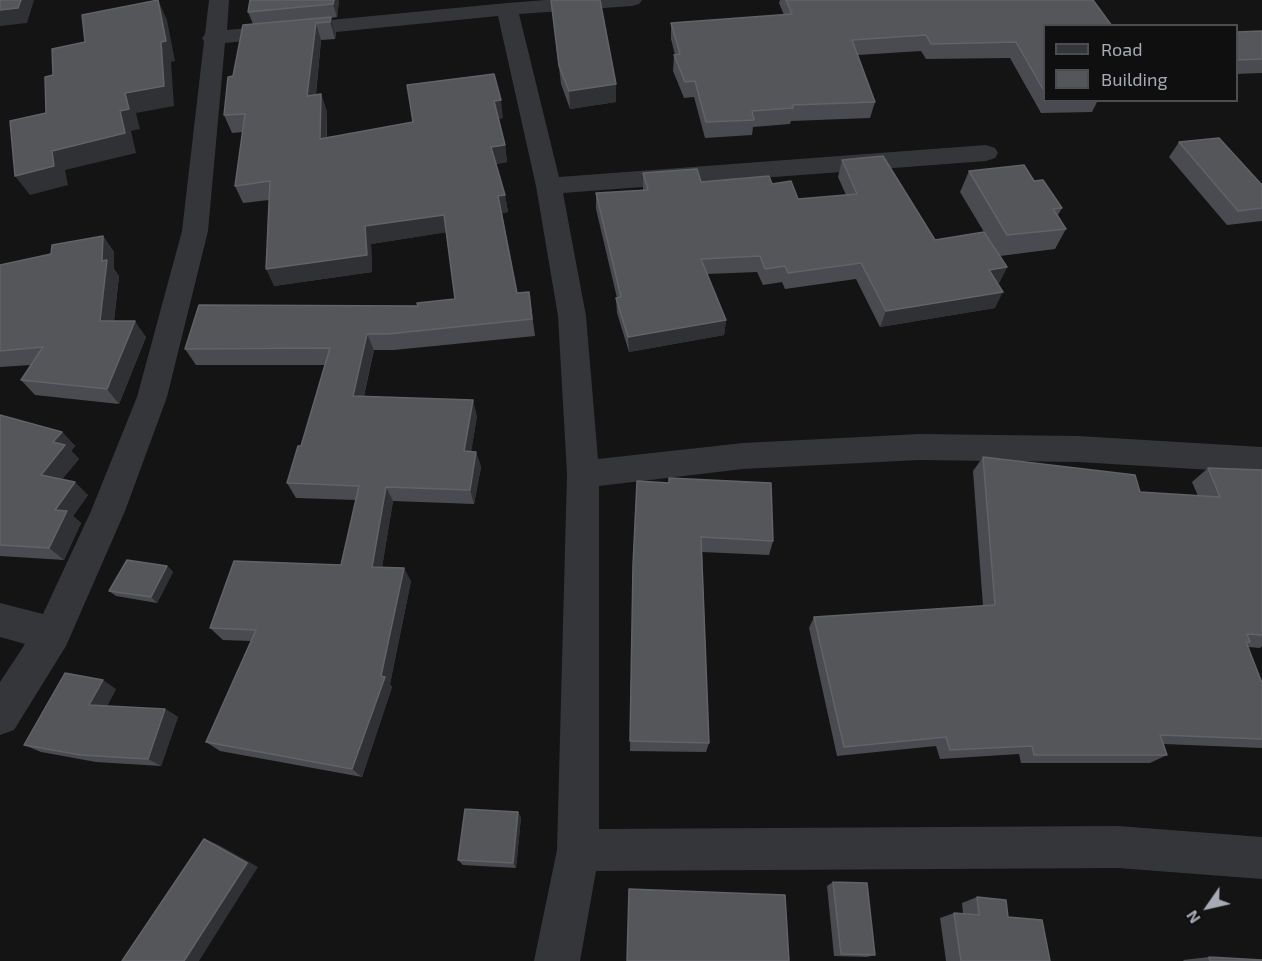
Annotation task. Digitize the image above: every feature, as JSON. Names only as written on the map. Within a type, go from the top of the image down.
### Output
[{"type":"street","points":[[0,716],[53,634],[108,511],[152,397],[195,231],[213,38],[219,0]]},
{"type":"street","points":[[213,38],[507,9],[632,0]]},
{"type":"street","points":[[507,9],[549,186],[572,316],[583,474],[578,850],[557,961]]},
{"type":"street","points":[[549,186],[986,153]]},
{"type":"street","points":[[583,474],[743,456],[919,447],[1078,449],[1262,460]]},
{"type":"street","points":[[0,620],[53,634]]},
{"type":"street","points":[[578,850],[1118,848],[1262,858]]},
{"type":"building","points":[[0,0],[21,0],[18,8],[0,10]]},
{"type":"building","points":[[158,0],[166,41],[161,42],[164,86],[125,93],[129,109],[120,111],[125,133],[52,151],[54,166],[15,176],[10,121],[46,113],[45,77],[53,75],[52,49],[85,42],[82,15]]},
{"type":"building","points":[[250,0],[334,0],[333,4],[248,12]]},
{"type":"building","points":[[551,0],[600,0],[616,84],[569,91],[559,66]]},
{"type":"building","points":[[786,0],[1093,0],[1111,24],[1043,24],[1043,89],[1016,42],[931,44],[926,35],[852,40],[875,102],[792,105],[793,108],[752,111],[754,120],[706,122],[695,81],[685,82],[674,55],[680,54],[671,23],[792,14]]},
{"type":"building","points":[[331,17],[330,22],[316,23],[307,96],[321,94],[320,139],[413,122],[407,85],[494,74],[501,100],[494,101],[505,145],[491,147],[505,195],[498,196],[517,293],[529,292],[532,319],[388,334],[367,334],[353,396],[473,400],[464,451],[476,452],[470,490],[386,487],[372,567],[404,568],[381,676],[385,677],[352,769],[206,742],[256,630],[210,628],[234,561],[341,565],[359,486],[287,483],[298,446],[301,446],[330,348],[185,349],[199,305],[418,306],[417,303],[455,299],[444,215],[365,226],[367,255],[266,269],[270,181],[235,186],[245,114],[224,115],[228,77],[233,76],[243,25]]},
{"type":"building","points":[[1262,31],[1262,59],[1238,60],[1238,32]]},
{"type":"building","points":[[1219,138],[1262,185],[1262,208],[1238,211],[1179,142]]},
{"type":"building","points":[[883,156],[935,240],[984,232],[1007,267],[989,270],[1003,292],[886,311],[861,263],[788,273],[785,266],[765,269],[760,256],[701,259],[726,320],[628,337],[616,298],[621,297],[596,193],[648,190],[643,173],[697,169],[701,182],[769,176],[772,184],[791,181],[798,199],[857,194],[842,160]]},
{"type":"building","points":[[1024,165],[1034,181],[1043,180],[1062,208],[1053,209],[1066,229],[1007,235],[969,171]]},
{"type":"building","points":[[103,236],[102,261],[107,260],[100,321],[135,321],[107,389],[21,380],[43,347],[0,351],[0,265],[51,254],[52,245]]},
{"type":"building","points":[[0,415],[62,432],[53,442],[65,445],[41,475],[75,482],[55,510],[67,511],[49,548],[0,545]]},
{"type":"building","points":[[983,457],[1135,475],[1140,492],[1220,497],[1208,468],[1262,470],[1262,635],[1247,634],[1250,642],[1246,642],[1262,683],[1262,739],[1160,735],[1167,755],[1034,755],[1032,746],[950,750],[946,737],[844,747],[814,617],[995,605]]},
{"type":"building","points":[[669,478],[771,483],[773,541],[701,537],[709,743],[630,741],[637,481],[669,483]]},
{"type":"building","points":[[127,560],[167,566],[151,597],[109,591]]},
{"type":"building","points":[[65,673],[103,680],[89,705],[165,709],[148,759],[81,755],[24,745]]},
{"type":"building","points":[[465,809],[518,812],[513,863],[458,860]]},
{"type":"building","points":[[204,839],[247,863],[184,961],[122,961]]},
{"type":"building","points":[[833,882],[867,883],[875,955],[841,954]]},
{"type":"building","points":[[629,889],[785,895],[789,961],[627,961]]},
{"type":"building","points":[[977,897],[1006,900],[1008,917],[1042,920],[1050,961],[961,961],[954,913],[979,915]]},
{"type":"building","points":[[1209,957],[1262,960],[1262,961],[1210,961]]}]
